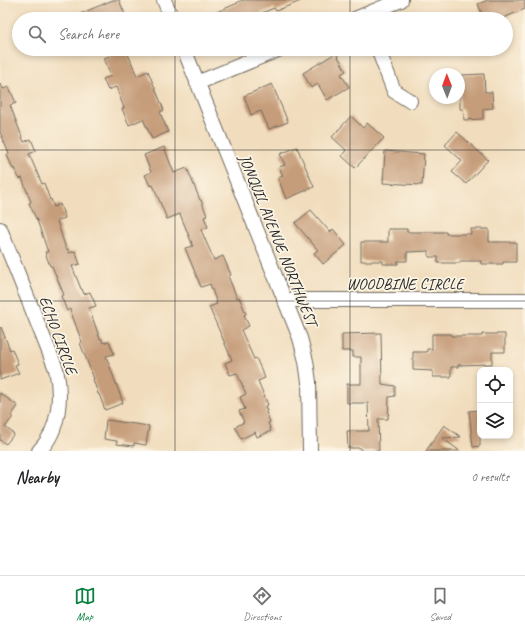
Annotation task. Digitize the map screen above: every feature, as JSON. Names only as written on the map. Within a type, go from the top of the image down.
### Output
[{"type":"street","points":[[164,0],[169,12]]},
{"type":"street","points":[[374,12],[401,0]]},
{"type":"street","name":"JONQUIL AVENUE NORTHWEST","points":[[187,56],[300,338],[306,361],[309,382],[310,451]]},
{"type":"street","points":[[197,83],[263,56]]},
{"type":"street","points":[[381,56],[394,91],[410,101]]},
{"type":"street","name":"ECHO CIRCLE","points":[[0,229],[58,377],[60,392],[58,415],[45,449]]},
{"type":"street","name":"WOODBINE CIRCLE","points":[[284,300],[525,300]]},
{"type":"building","points":[[113,0],[119,0],[124,12],[85,12]]},
{"type":"building","points":[[244,0],[303,0],[276,11],[274,8],[264,12],[217,12],[238,3],[237,2]]},
{"type":"building","points":[[488,0],[525,0],[525,9],[513,14],[513,12],[481,12],[478,4]]},
{"type":"building","points":[[110,56],[129,56],[137,76],[148,71],[164,110],[160,112],[168,132],[152,139],[143,119],[129,125],[122,109],[124,108],[116,87],[108,90],[103,79],[111,76],[104,58]]},
{"type":"building","points":[[331,56],[338,56],[346,71],[341,74],[349,87],[327,100],[318,84],[311,88],[303,73]]},
{"type":"building","points":[[484,74],[485,92],[492,92],[493,108],[483,109],[483,119],[464,120],[463,109],[460,109],[460,104],[465,104],[465,75]]},
{"type":"building","points":[[0,83],[3,89],[9,87],[16,103],[10,105],[24,142],[31,139],[36,151],[29,154],[42,184],[44,183],[54,207],[60,204],[65,218],[57,221],[66,249],[68,249],[69,253],[75,251],[80,264],[72,266],[84,294],[90,292],[96,306],[89,308],[100,339],[101,338],[103,343],[109,341],[114,354],[106,356],[123,403],[105,410],[80,343],[82,342],[70,309],[67,311],[61,296],[64,295],[52,266],[50,266],[45,252],[48,252],[37,220],[29,203],[31,202],[22,178],[19,179],[15,168],[13,169],[7,155],[9,154],[0,132]]},
{"type":"building","points":[[272,84],[288,122],[269,129],[261,111],[251,115],[244,96]]},
{"type":"building","points":[[351,116],[363,128],[367,123],[384,138],[355,168],[342,156],[346,150],[332,137]]},
{"type":"building","points":[[457,132],[488,160],[466,184],[452,172],[462,161],[445,145]]},
{"type":"building","points":[[164,147],[174,173],[187,168],[207,216],[204,217],[208,227],[201,230],[214,260],[223,256],[231,275],[228,276],[237,298],[239,297],[246,314],[244,315],[249,326],[241,330],[254,359],[256,358],[265,378],[258,381],[268,405],[265,406],[271,431],[257,437],[255,432],[241,439],[235,427],[244,422],[239,411],[245,409],[240,397],[246,394],[237,373],[230,375],[225,363],[232,360],[209,307],[217,304],[210,284],[201,287],[185,248],[193,246],[180,214],[167,219],[153,185],[150,186],[145,175],[151,172],[144,155]]},
{"type":"building","points":[[297,147],[314,187],[286,199],[278,178],[283,176],[279,167],[285,165],[280,154]]},
{"type":"building","points":[[385,151],[424,154],[422,185],[383,183]]},
{"type":"building","points":[[311,210],[330,232],[333,229],[346,245],[323,264],[314,253],[318,250],[295,223]]},
{"type":"building","points":[[388,229],[407,229],[407,232],[446,232],[446,234],[471,234],[471,229],[489,229],[489,242],[516,242],[516,262],[503,262],[503,264],[481,264],[481,261],[438,263],[438,257],[429,257],[429,251],[407,252],[407,261],[398,261],[398,264],[383,264],[383,261],[361,261],[361,242],[388,242]]},
{"type":"building","points":[[1,327],[10,350],[12,349],[18,364],[15,365],[19,373],[0,380],[0,328]]},
{"type":"building","points":[[381,333],[382,384],[395,386],[395,396],[389,397],[388,419],[378,419],[379,451],[361,451],[361,448],[348,448],[347,431],[369,431],[368,403],[347,403],[347,384],[361,384],[361,357],[353,357],[353,351],[342,351],[342,334]]},
{"type":"building","points":[[432,334],[451,334],[451,336],[482,336],[482,334],[505,334],[505,352],[492,352],[492,364],[458,365],[458,367],[451,367],[451,377],[433,377],[433,371],[413,370],[413,352],[427,352],[427,349],[432,349]]},
{"type":"building","points":[[0,393],[18,406],[11,416],[13,417],[5,427],[14,434],[6,444],[0,440]]},
{"type":"building","points":[[477,410],[477,439],[480,439],[480,446],[473,447],[469,411]]},
{"type":"building","points":[[106,420],[149,426],[146,445],[134,443],[134,446],[117,444],[117,441],[104,439]]},
{"type":"building","points":[[444,425],[461,437],[442,438],[460,451],[426,451]]}]
